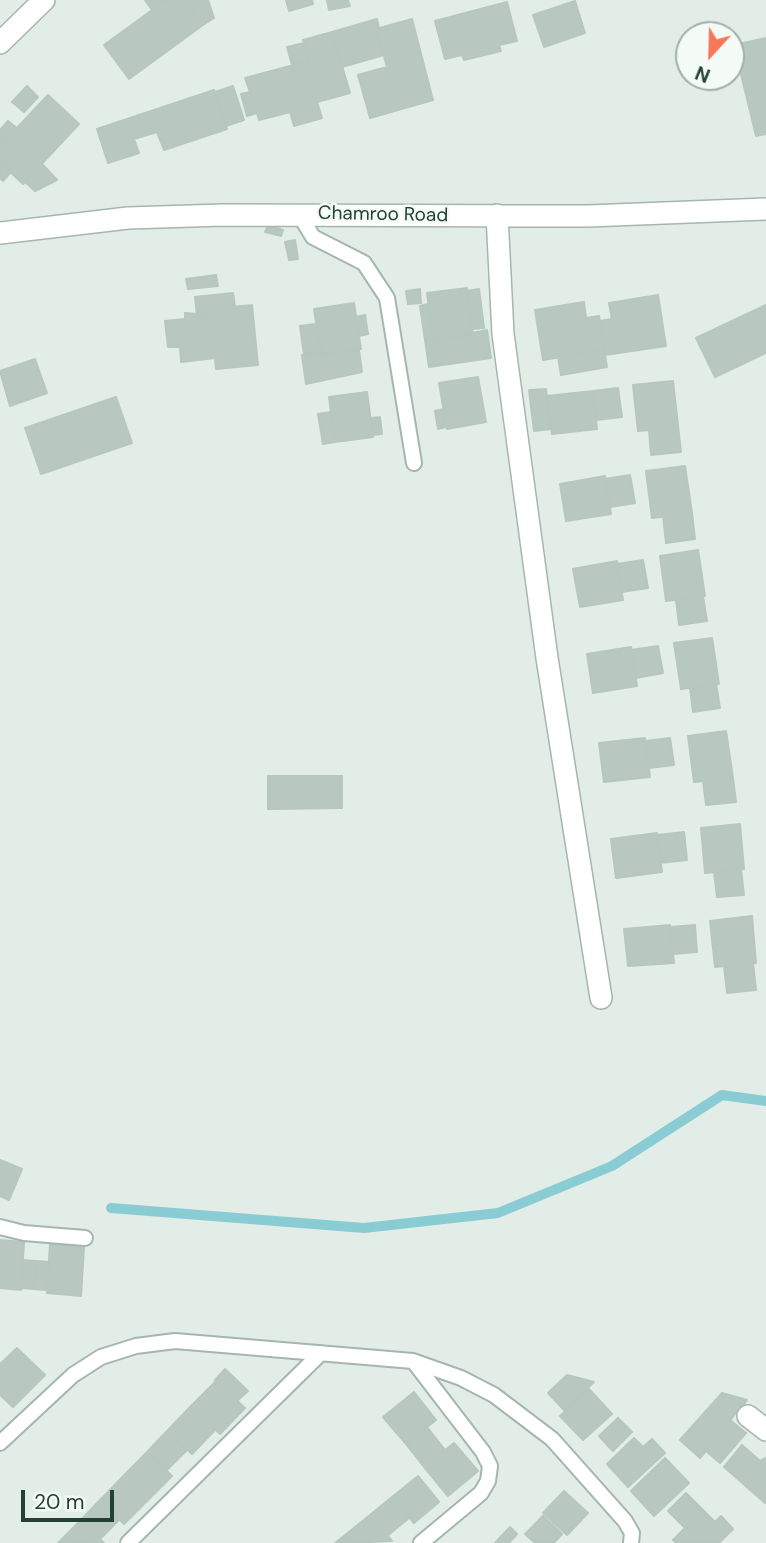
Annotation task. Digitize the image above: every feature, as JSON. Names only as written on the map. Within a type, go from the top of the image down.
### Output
[{"type":"street","points":[[0,43],[33,4]]},
{"type":"street","name":"Chamroo Road","points":[[0,233],[128,218],[299,214],[588,216],[766,209]]},
{"type":"street","points":[[497,215],[505,348],[547,658],[601,998]]},
{"type":"street","points":[[748,1416],[766,1430]]},
{"type":"lane","points":[[299,214],[313,237],[364,263],[387,298],[414,463]]},
{"type":"lane","points":[[0,1227],[24,1233],[85,1238]]},
{"type":"lane","points":[[0,1443],[73,1375],[101,1357],[136,1346],[175,1341],[413,1361],[461,1378],[494,1395],[552,1439],[625,1521],[632,1533],[631,1543]]},
{"type":"lane","points":[[128,1543],[321,1353]]},
{"type":"lane","points":[[413,1361],[483,1451],[489,1466],[488,1481],[481,1493],[421,1543]]},
{"type":"building","points":[[145,0],[166,0],[152,10]]},
{"type":"building","points":[[166,0],[186,0],[203,25],[129,79],[104,45]]},
{"type":"building","points":[[186,0],[208,0],[214,18],[203,25]]},
{"type":"building","points":[[286,0],[312,0],[313,4],[289,11]]},
{"type":"building","points":[[327,0],[348,0],[350,6],[329,10]]},
{"type":"building","points":[[575,1],[585,33],[544,47],[533,15]]},
{"type":"building","points":[[507,2],[517,41],[499,45],[501,51],[464,60],[462,55],[445,59],[435,21]]},
{"type":"building","points":[[377,19],[379,28],[376,29],[384,55],[342,67],[332,32]]},
{"type":"building","points":[[412,19],[433,100],[370,118],[358,75],[387,67],[376,29]]},
{"type":"building","points":[[332,32],[350,93],[317,102],[322,118],[294,126],[290,112],[259,120],[257,113],[247,116],[241,94],[250,92],[245,78],[309,61],[303,40]]},
{"type":"building","points":[[766,38],[766,134],[756,136],[745,90],[745,43]]},
{"type":"building","points":[[304,43],[309,61],[292,65],[287,47]]},
{"type":"building","points":[[27,86],[38,97],[24,112],[12,102]]},
{"type":"building","points":[[233,86],[244,120],[226,126],[215,92]]},
{"type":"building","points":[[214,90],[227,129],[164,150],[157,132],[134,139],[139,153],[108,163],[97,129]]},
{"type":"building","points":[[48,95],[79,124],[23,184],[0,162],[0,146]]},
{"type":"building","points":[[8,121],[17,128],[0,146],[0,130]]},
{"type":"building","points":[[0,162],[11,172],[3,181],[0,178]]},
{"type":"building","points":[[42,164],[57,180],[35,191],[25,182]]},
{"type":"building","points":[[268,225],[283,230],[281,236],[265,232]]},
{"type":"building","points":[[295,240],[298,259],[289,260],[285,242]]},
{"type":"building","points":[[216,275],[218,286],[188,289],[186,279]]},
{"type":"building","points":[[467,288],[473,335],[433,341],[427,293]]},
{"type":"building","points":[[420,289],[421,303],[408,304],[406,291]]},
{"type":"building","points":[[479,289],[484,328],[472,329],[467,291]]},
{"type":"building","points":[[233,293],[235,307],[211,309],[211,315],[197,316],[195,297]]},
{"type":"building","points":[[658,295],[666,346],[605,355],[600,321],[612,319],[609,303]]},
{"type":"building","points":[[584,302],[586,318],[599,316],[604,350],[543,360],[535,310]]},
{"type":"building","points":[[354,303],[361,349],[321,355],[314,309]]},
{"type":"building","points":[[428,304],[433,341],[487,330],[491,358],[429,367],[420,306]]},
{"type":"building","points":[[252,305],[258,365],[216,369],[215,358],[181,362],[180,347],[168,347],[165,321],[185,319],[185,313],[211,315],[211,309]]},
{"type":"building","points":[[766,305],[766,353],[715,377],[696,338]]},
{"type":"building","points":[[365,315],[368,334],[359,336],[356,317]]},
{"type":"building","points":[[316,324],[321,352],[304,354],[300,326]]},
{"type":"building","points":[[359,350],[362,372],[306,384],[302,355]]},
{"type":"building","points":[[604,350],[607,367],[561,375],[558,357]]},
{"type":"building","points":[[35,359],[47,393],[10,406],[0,371]]},
{"type":"building","points":[[478,377],[486,422],[447,429],[439,383]]},
{"type":"building","points":[[673,381],[681,452],[651,455],[649,430],[638,431],[633,385]]},
{"type":"building","points":[[618,388],[622,417],[596,420],[593,391]]},
{"type":"building","points":[[546,389],[551,429],[534,431],[529,390]]},
{"type":"building","points":[[593,391],[597,429],[552,434],[547,396]]},
{"type":"building","points":[[367,392],[373,437],[335,442],[329,397]]},
{"type":"building","points":[[116,397],[132,443],[41,474],[25,428]]},
{"type":"building","points":[[443,409],[446,427],[438,429],[435,411]]},
{"type":"building","points":[[331,412],[335,442],[323,444],[318,414]]},
{"type":"building","points":[[380,417],[382,434],[373,435],[371,418]]},
{"type":"building","points":[[685,466],[692,513],[652,518],[646,471]]},
{"type":"building","points":[[630,475],[635,503],[610,507],[605,479]]},
{"type":"building","points":[[605,476],[611,514],[566,521],[560,484]]},
{"type":"building","points":[[692,513],[695,539],[666,543],[663,516]]},
{"type":"building","points":[[698,550],[705,596],[666,601],[660,556]]},
{"type":"building","points":[[643,560],[648,588],[622,592],[617,564]]},
{"type":"building","points":[[617,561],[623,600],[580,607],[573,569]]},
{"type":"building","points":[[703,596],[707,621],[679,625],[676,600]]},
{"type":"building","points":[[712,638],[719,684],[681,689],[674,643]]},
{"type":"building","points":[[658,646],[663,673],[636,678],[631,650]]},
{"type":"building","points":[[631,647],[637,686],[593,693],[587,654]]},
{"type":"building","points":[[716,684],[720,708],[693,712],[690,688]]},
{"type":"building","points":[[726,731],[733,778],[694,782],[688,736]]},
{"type":"building","points":[[645,738],[650,777],[604,782],[599,743]]},
{"type":"building","points":[[670,738],[674,765],[649,768],[645,741]]},
{"type":"building","points":[[268,776],[342,776],[342,808],[268,809]]},
{"type":"building","points":[[733,778],[736,802],[706,805],[703,781]]},
{"type":"building","points":[[740,824],[744,869],[705,873],[701,828]]},
{"type":"building","points":[[684,832],[687,860],[660,863],[657,835]]},
{"type":"building","points":[[657,833],[662,872],[616,878],[611,839]]},
{"type":"building","points":[[741,869],[744,895],[717,897],[714,872]]},
{"type":"building","points":[[752,916],[756,963],[715,967],[710,921]]},
{"type":"building","points":[[670,925],[674,963],[628,966],[624,929]]},
{"type":"building","points":[[695,925],[697,952],[673,954],[670,927]]},
{"type":"building","points":[[753,963],[756,990],[727,993],[724,966]]},
{"type":"building","points":[[0,1160],[22,1169],[9,1200],[0,1196]]},
{"type":"building","points":[[0,1240],[24,1242],[21,1290],[0,1288]]},
{"type":"building","points":[[50,1244],[84,1247],[81,1296],[47,1293]]},
{"type":"building","points":[[23,1260],[36,1261],[34,1289],[21,1288]]},
{"type":"building","points":[[36,1261],[49,1262],[47,1290],[34,1289]]},
{"type":"building","points":[[17,1348],[45,1375],[13,1407],[0,1395],[0,1364]]},
{"type":"building","points":[[225,1369],[248,1391],[237,1401],[215,1380]]},
{"type":"building","points":[[567,1375],[594,1382],[564,1410],[548,1393]]},
{"type":"building","points":[[216,1381],[245,1408],[220,1434],[191,1406]]},
{"type":"building","points":[[589,1389],[612,1414],[583,1440],[560,1416]]},
{"type":"building","points":[[414,1392],[436,1420],[406,1444],[383,1417]]},
{"type":"building","points":[[722,1393],[747,1400],[730,1420],[746,1433],[720,1463],[706,1451],[700,1458],[680,1440]]},
{"type":"building","points":[[191,1406],[215,1430],[192,1454],[167,1431]]},
{"type":"building","points":[[618,1418],[632,1432],[613,1451],[599,1436]]},
{"type":"building","points":[[427,1427],[445,1450],[424,1467],[406,1444]]},
{"type":"building","points":[[167,1431],[187,1450],[167,1470],[147,1452]]},
{"type":"building","points":[[634,1438],[643,1447],[652,1439],[665,1453],[628,1487],[607,1464]]},
{"type":"building","points":[[454,1443],[478,1471],[448,1496],[424,1467]]},
{"type":"building","points":[[742,1445],[760,1461],[766,1458],[765,1503],[724,1467]]},
{"type":"building","points":[[147,1452],[172,1476],[124,1524],[100,1500]]},
{"type":"building","points":[[665,1458],[689,1483],[654,1516],[631,1491]]},
{"type":"building","points":[[418,1476],[439,1502],[414,1523],[392,1497]]},
{"type":"building","points":[[564,1491],[588,1513],[567,1535],[543,1513]]},
{"type":"building","points":[[686,1493],[715,1522],[721,1516],[733,1529],[719,1543],[676,1543],[673,1540],[685,1528],[668,1511]]},
{"type":"building","points":[[392,1497],[409,1518],[387,1536],[370,1515]]},
{"type":"building","points":[[100,1500],[120,1519],[100,1539],[80,1521]]},
{"type":"building","points":[[370,1515],[392,1541],[349,1543],[344,1536]]},
{"type":"building","points":[[543,1516],[562,1534],[554,1543],[535,1543],[525,1534]]},
{"type":"building","points":[[80,1521],[100,1539],[104,1543],[58,1543]]},
{"type":"building","points":[[510,1527],[517,1534],[509,1543],[495,1543]]},
{"type":"building","points":[[344,1536],[349,1543],[335,1543]]},
{"type":"waterway","points":[[111,1208],[364,1228],[498,1213],[612,1166],[722,1095],[766,1101]]}]
